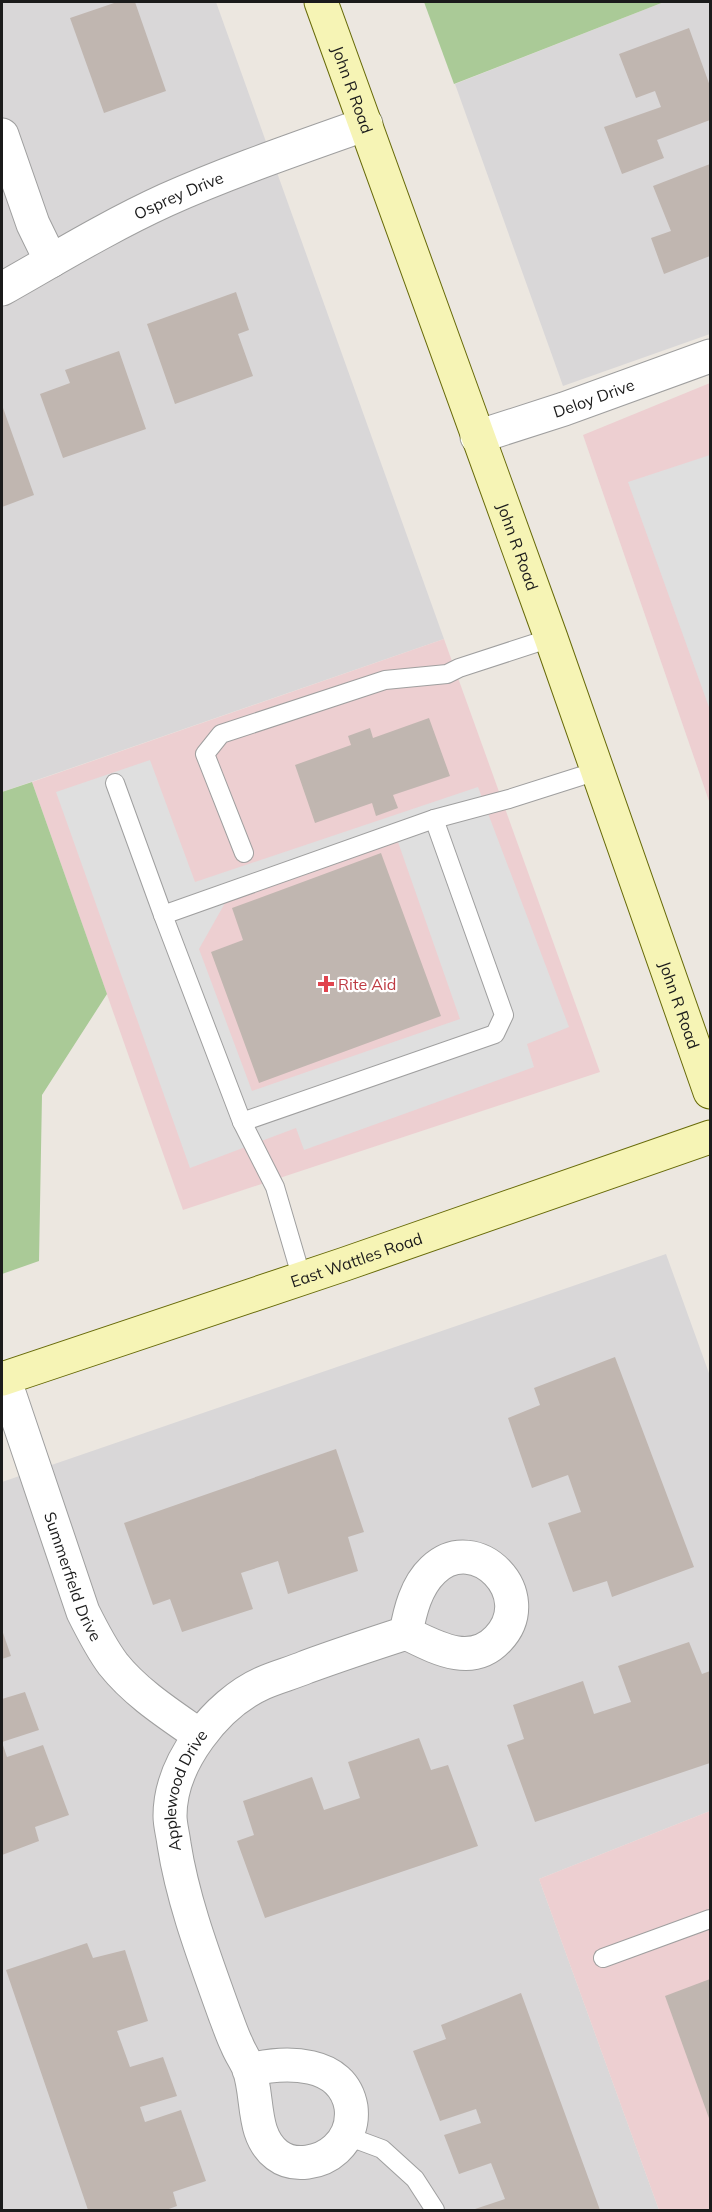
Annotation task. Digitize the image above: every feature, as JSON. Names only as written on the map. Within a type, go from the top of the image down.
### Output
[{"type":"main road","name":"John R Road","points":[[321,2],[551,638],[711,1092]]},
{"type":"main road","name":"East Wattles Road","points":[[3,1379],[302,1279],[711,1137]]},
{"type":"street","name":"Osprey Drive","points":[[2,289],[165,201],[255,163],[366,124]]},
{"type":"street","points":[[2,135],[33,224],[51,261]]},
{"type":"street","name":"Deloy Drive","points":[[477,437],[564,409],[711,356]]},
{"type":"street","name":"Summerfield Drive","points":[[3,1379],[83,1612],[96,1639],[114,1665],[148,1700],[199,1735]]},
{"type":"street","name":"Applewood Drive","points":[[347,2136],[335,2150],[307,2163],[278,2156],[262,2136],[249,2070],[236,2043],[211,1977],[179,1874],[170,1816],[175,1788],[185,1761],[199,1735],[228,1705],[262,1683],[406,1633]]},
{"type":"street","points":[[249,2070],[273,2064],[290,2064],[324,2071],[336,2078],[345,2088],[350,2099],[351,2125],[347,2136]]},
{"type":"lane","points":[[244,853],[206,754],[221,734],[386,680],[447,674],[551,638]]},
{"type":"lane","points":[[163,915],[434,819],[509,799],[597,771]]},
{"type":"lane","points":[[115,783],[242,1122],[275,1187],[302,1279]]},
{"type":"lane","points":[[242,1122],[495,1034],[504,1015],[434,819]]},
{"type":"lane","points":[[603,1958],[711,1919]]},
{"type":"lane","points":[[347,2136],[382,2149],[415,2179],[435,2211]]},
{"type":"shaded area","points":[[2,2],[216,2],[444,639],[2,792]]},
{"type":"shaded area","points":[[664,2],[710,2],[710,334],[563,386],[455,84]]},
{"type":"shaded area","points":[[710,383],[710,804],[583,435]]},
{"type":"shaded area","points":[[710,455],[710,710],[628,482]]},
{"type":"shaded area","points":[[444,639],[600,1072],[183,1210],[32,782]]},
{"type":"shaded area","points":[[150,760],[195,882],[478,787],[569,1027],[527,1044],[534,1067],[304,1150],[296,1128],[190,1168],[56,792]],"holes":[[[398,842],[460,1019],[252,1091],[199,949],[225,903]]]},
{"type":"shaded area","points":[[666,1254],[710,1376],[710,1811],[539,1879],[659,2210],[2,2210],[2,1482]]},
{"type":"shaded area","points":[[710,1811],[710,2210],[659,2210],[539,1879]]},
{"type":"green space","points":[[424,2],[664,2],[454,84]]},
{"type":"green space","points":[[32,782],[107,994],[42,1095],[39,1261],[2,1274],[2,792]]},
{"type":"building","points":[[117,2],[135,2],[166,91],[104,113],[70,18]]},
{"type":"building","points":[[689,28],[710,86],[710,120],[657,140],[664,158],[622,174],[604,127],[661,107],[655,91],[636,98],[619,54]]},
{"type":"building","points":[[710,164],[710,256],[664,274],[651,238],[671,231],[653,186]]},
{"type":"building","points":[[236,292],[249,330],[238,334],[253,376],[175,404],[147,324]]},
{"type":"building","points":[[119,351],[146,429],[63,458],[40,394],[70,383],[65,370]]},
{"type":"building","points":[[2,405],[34,495],[2,507]]},
{"type":"building","points":[[429,718],[450,776],[393,795],[398,808],[376,816],[372,803],[315,823],[295,765],[351,745],[348,736],[370,728],[373,738]]},
{"type":"building","name":"Rite Aid","points":[[381,853],[441,1016],[259,1083],[211,952],[243,940],[232,908]]},
{"type":"building","points":[[615,1357],[694,1567],[612,1597],[607,1581],[573,1592],[548,1523],[581,1512],[568,1475],[532,1488],[508,1418],[540,1405],[534,1388]]},
{"type":"building","points":[[336,1449],[364,1532],[348,1537],[358,1571],[288,1594],[278,1561],[241,1573],[253,1609],[182,1632],[170,1599],[153,1605],[124,1523]]},
{"type":"building","points":[[2,1630],[11,1656],[2,1659]]},
{"type":"building","points":[[689,1642],[702,1674],[710,1671],[710,1763],[535,1822],[507,1745],[524,1739],[513,1705],[583,1681],[594,1714],[631,1702],[618,1666]]},
{"type":"building","points":[[25,1692],[39,1730],[2,1742],[2,1699]]},
{"type":"building","points":[[419,1738],[431,1770],[448,1765],[478,1846],[265,1918],[237,1841],[254,1835],[243,1801],[312,1777],[324,1810],[360,1798],[348,1762]]},
{"type":"building","points":[[2,1742],[7,1757],[43,1745],[69,1815],[35,1827],[39,1841],[2,1855]]},
{"type":"building","points":[[87,1943],[93,1958],[125,1950],[148,2021],[117,2031],[130,2067],[163,2057],[177,2096],[140,2107],[145,2122],[181,2110],[206,2181],[173,2192],[177,2206],[166,2210],[88,2210],[6,1970]]},
{"type":"building","points":[[710,1979],[710,2121],[665,1996]]},
{"type":"building","points":[[521,1993],[600,2210],[472,2210],[505,2199],[491,2163],[459,2174],[444,2135],[481,2123],[476,2109],[440,2121],[413,2051],[446,2039],[441,2025]]},
{"type":"place","name":"Rite Aid","points":[[326,984]]}]
